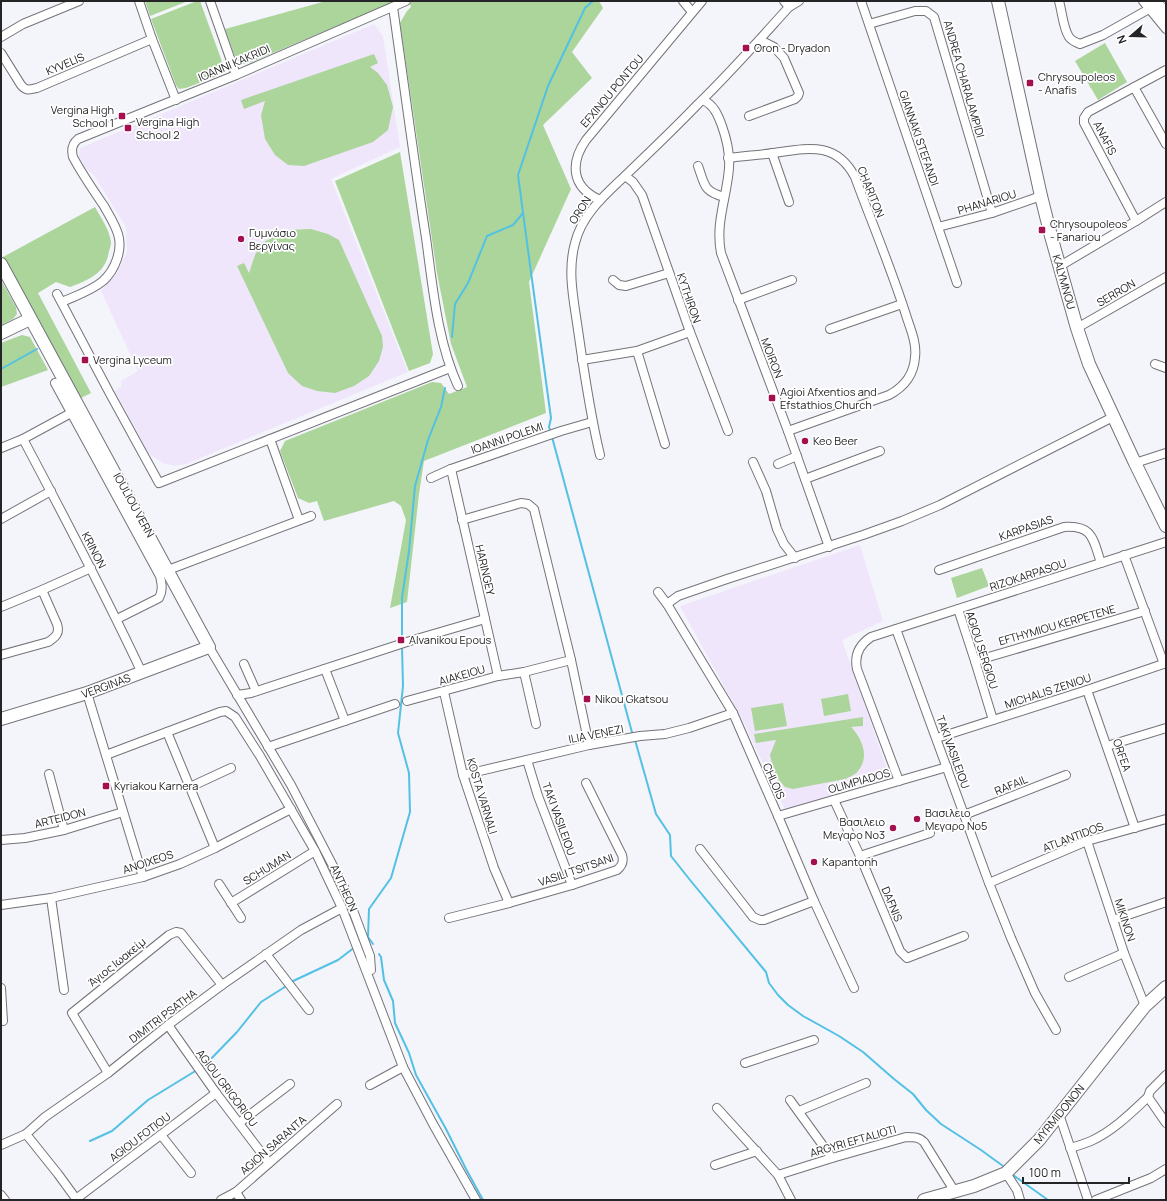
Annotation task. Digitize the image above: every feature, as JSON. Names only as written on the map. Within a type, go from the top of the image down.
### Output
[{"type":"main road","points":[[1151,5],[1166,16]]},
{"type":"street","points":[[1,37],[23,24],[67,3],[79,1]]},
{"type":"street","points":[[140,1],[152,39],[176,100]]},
{"type":"street","points":[[210,1],[236,75]]},
{"type":"street","name":"IOANNI KAKRIDI","points":[[62,302],[103,281],[116,262],[119,244],[116,226],[73,157],[72,146],[78,139],[236,75],[406,1]]},
{"type":"street","points":[[683,1],[692,12]]},
{"type":"street","name":"EFXINOU PONTOU","points":[[600,200],[590,195],[582,187],[577,177],[575,165],[580,149],[702,1]]},
{"type":"street","name":"ORON","points":[[600,455],[592,422],[572,288],[572,256],[574,245],[580,229],[590,210],[703,100],[760,40],[787,4],[798,1]]},
{"type":"street","name":"GIANNAKI STEFANDI","points":[[862,1],[956,283]]},
{"type":"street","name":"KALYMNOU","points":[[998,1],[1041,196],[1077,328],[1089,364],[1166,526]]},
{"type":"street","points":[[1059,1],[1069,37],[1080,44],[1103,35],[1151,5]]},
{"type":"street","points":[[1143,1],[1151,5],[1166,29]]},
{"type":"street","points":[[393,7],[438,318],[450,368],[458,386]]},
{"type":"street","name":"ANDREA CHARALAMPIDI","points":[[869,24],[915,11],[926,11],[934,17],[992,213]]},
{"type":"street","name":"KYVELIS","points":[[1,54],[20,85],[24,89],[29,90],[152,39]]},
{"type":"street","points":[[749,116],[795,99],[799,93],[784,58],[774,48],[760,40]]},
{"type":"street","name":"ANAFIS","points":[[1136,221],[1084,123],[1084,118],[1088,112],[1166,70]]},
{"type":"street","points":[[1134,87],[1166,144]]},
{"type":"street","name":"MOIRON","points":[[703,100],[712,106],[720,120],[729,151],[729,167],[719,227],[720,244],[724,260],[788,431],[829,547]]},
{"type":"street","name":"CHARITON","points":[[728,158],[800,149],[814,149],[835,154],[849,165],[855,177],[902,304],[916,350],[912,372],[905,383],[895,392],[788,431]]},
{"type":"street","points":[[772,153],[789,202]]},
{"type":"street","points":[[698,166],[705,186],[708,190],[712,194],[724,197]]},
{"type":"street","name":"KYTHIRON","points":[[626,176],[633,182],[642,195],[690,332],[728,431]]},
{"type":"street","name":"PHANARIOU","points":[[938,227],[992,213],[1041,196]]},
{"type":"street","points":[[1060,266],[1166,202]]},
{"type":"street","points":[[1,264],[209,647],[291,785],[345,889],[370,956],[371,970]]},
{"type":"street","points":[[613,280],[619,285],[626,286],[669,273]]},
{"type":"street","name":"SERRON","points":[[1077,328],[1165,279]]},
{"type":"street","points":[[738,300],[792,280]]},
{"type":"street","points":[[57,294],[159,483],[450,368]]},
{"type":"street","points":[[830,329],[902,304]]},
{"type":"street","points":[[1,333],[30,319]]},
{"type":"street","points":[[582,360],[637,351],[690,332]]},
{"type":"street","points":[[637,351],[665,444]]},
{"type":"street","points":[[1155,364],[1166,368]]},
{"type":"street","name":"IOULIOU VERN","points":[[55,383],[160,576],[163,586],[159,598],[116,619]]},
{"type":"street","points":[[1,448],[23,439],[71,413]]},
{"type":"street","points":[[667,604],[678,596],[726,579],[796,558],[902,521],[940,505],[1113,417]]},
{"type":"street","name":"IOANNI POLEMI","points":[[431,478],[451,469],[561,431],[592,422]]},
{"type":"street","name":"KRINON","points":[[23,439],[51,491],[142,673]]},
{"type":"street","points":[[270,439],[299,520]]},
{"type":"street","points":[[805,479],[880,451]]},
{"type":"street","points":[[1135,463],[1166,453]]},
{"type":"street","points":[[778,464],[797,456]]},
{"type":"street","points":[[753,462],[766,492],[777,529],[784,544],[796,558]]},
{"type":"street","name":"HARINGEY","points":[[451,469],[498,676]]},
{"type":"street","points":[[1,518],[51,491]]},
{"type":"street","points":[[462,520],[521,503],[528,504],[534,508],[571,660],[589,746]]},
{"type":"street","points":[[168,570],[311,516]]},
{"type":"street","name":"KARPASIAS","points":[[939,570],[1064,527],[1076,526],[1089,533],[1101,563]]},
{"type":"street","name":"RIZOKARPASOU","points":[[899,781],[857,669],[856,658],[858,649],[867,639],[1166,542]]},
{"type":"street","points":[[1124,555],[1165,664]]},
{"type":"street","points":[[1,607],[90,568]]},
{"type":"street","points":[[1,656],[48,642],[58,634],[57,624],[42,590]]},
{"type":"street","name":"CHLOIS","points":[[658,592],[667,604],[733,713],[814,901],[854,988]]},
{"type":"street","name":"AGIOU SERGIOU","points":[[958,609],[993,720]]},
{"type":"street","name":"EFTHYMIOU KERPETENE","points":[[975,661],[1145,611]]},
{"type":"street","points":[[237,696],[413,640],[485,619]]},
{"type":"street","name":"TAKI VASILEIOU","points":[[896,629],[989,883],[1035,993],[1056,1030]]},
{"type":"street","name":"VERGINAS","points":[[1,719],[87,694],[209,647]]},
{"type":"street","name":"AIAKEIOU","points":[[407,701],[498,676],[524,672],[571,660]]},
{"type":"street","points":[[244,664],[256,691]]},
{"type":"street","name":"MICHALIS ZENIOU","points":[[937,738],[1165,664]]},
{"type":"street","points":[[325,669],[345,721]]},
{"type":"street","points":[[524,672],[536,724]]},
{"type":"street","name":"ORFEA","points":[[1087,690],[1135,828]]},
{"type":"street","name":"KOSTA VARNALI","points":[[444,692],[463,775],[489,855],[509,903]]},
{"type":"street","points":[[87,694],[143,878]]},
{"type":"street","points":[[268,747],[395,704]]},
{"type":"street","name":"ANTHEON","points":[[106,755],[220,712],[226,711],[235,717],[260,756],[315,851],[342,908],[403,1067],[476,1200]]},
{"type":"street","name":"ILIA VENEZI","points":[[463,775],[589,746],[640,736],[665,734],[690,728],[733,713]]},
{"type":"street","points":[[1107,746],[1166,728]]},
{"type":"street","points":[[167,732],[215,848]]},
{"type":"street","name":"TAKI VASILEIOU","points":[[527,760],[541,806],[572,885]]},
{"type":"street","name":"OLIMPIADOS","points":[[778,816],[947,767]]},
{"type":"street","points":[[190,787],[231,768]]},
{"type":"street","points":[[48,774],[64,830]]},
{"type":"street","name":"RAFAIL","points":[[964,815],[1066,774]]},
{"type":"street","name":"VASILI TSITSANI","points":[[449,918],[572,885],[620,868],[623,862],[622,855],[586,783]]},
{"type":"street","name":"DAFNIS","points":[[834,800],[903,955],[907,958],[964,936]]},
{"type":"street","name":"ANOIXEOS","points":[[1,905],[51,898],[143,878],[180,864],[215,848],[291,809]]},
{"type":"street","name":"ARTEIDON","points":[[1,840],[25,838],[64,830],[123,812]]},
{"type":"street","name":"ATLANTIDOS","points":[[989,883],[1087,841],[1166,818]]},
{"type":"street","points":[[860,856],[930,833]]},
{"type":"street","name":"MIKINON","points":[[1087,841],[1124,953],[1145,1006]]},
{"type":"street","points":[[700,849],[756,919],[764,920],[814,901]]},
{"type":"street","name":"SCHUMAN","points":[[231,903],[315,851]]},
{"type":"street","points":[[219,884],[241,918]]},
{"type":"street","points":[[51,898],[64,990]]},
{"type":"street","points":[[1113,920],[1166,902]]},
{"type":"street","name":"DIMITRI PSATHA","points":[[1,1145],[26,1134],[45,1117],[108,1073],[168,1025],[266,954],[301,930],[342,908]]},
{"type":"street","name":"Άγιος Ιωακείμ","points":[[108,1073],[72,1013],[170,935],[176,932],[181,933],[222,985]]},
{"type":"street","points":[[1069,977],[1124,953]]},
{"type":"street","points":[[266,954],[309,1010]]},
{"type":"street","name":"MYRMIDONON","points":[[924,1200],[955,1192],[1006,1173],[1039,1140],[1145,1006],[1166,987]]},
{"type":"street","points":[[1,988],[3,1021]]},
{"type":"street","name":"AGIOU GRIGORIOU","points":[[168,1025],[201,1073],[269,1163]]},
{"type":"street","points":[[745,1063],[814,1040]]},
{"type":"street","points":[[370,1085],[403,1067]]},
{"type":"street","points":[[1070,1148],[1091,1141],[1122,1120],[1148,1097],[1154,1086],[1166,1075]]},
{"type":"street","points":[[798,1111],[866,1083]]},
{"type":"street","points":[[239,1123],[290,1084]]},
{"type":"street","name":"AGIOU FOTIOU","points":[[77,1199],[216,1093]]},
{"type":"street","points":[[1148,1097],[1166,1123]]},
{"type":"street","points":[[790,1100],[832,1158]]},
{"type":"street","name":"AGION SARANTA","points":[[221,1200],[236,1192],[337,1104]]},
{"type":"street","points":[[717,1108],[778,1175],[791,1200]]},
{"type":"street","points":[[1059,1114],[1088,1200]]},
{"type":"street","points":[[26,1134],[77,1199]]},
{"type":"street","points":[[161,1135],[191,1173]]},
{"type":"street","name":"ARGYRI EFTALIOTI","points":[[778,1175],[906,1137],[917,1137],[924,1142],[955,1192]]},
{"type":"street","points":[[715,1166],[757,1151]]},
{"type":"street","points":[[1096,1200],[1146,1180],[1166,1169]]},
{"type":"street","points":[[1006,1173],[1017,1190],[1020,1200]]},
{"type":"street","points":[[236,1192],[241,1200]]},
{"type":"street","points":[[1,1195],[4,1200]]},
{"type":"shaded area","name":"Γυμνάσιο Βεργίνας","points":[[374,24],[383,36],[400,147],[331,179],[408,372],[186,464],[175,466],[165,464],[149,454],[115,391],[121,387],[121,381],[138,371],[101,291],[117,273],[127,252],[126,227],[94,175],[84,167],[79,156],[80,148]]},
{"type":"shaded area","points":[[860,545],[883,621],[842,640],[888,772],[787,814],[743,721],[680,606]]},
{"type":"green space","points":[[145,1],[188,1],[150,16]]},
{"type":"green space","points":[[200,1],[223,65],[217,76],[186,88],[179,89],[176,85],[151,19]]},
{"type":"green space","points":[[326,1],[396,1],[249,63],[243,64],[236,59],[225,29]]},
{"type":"green space","points":[[409,1],[599,1],[603,8],[572,52],[592,78],[543,125],[571,189],[529,282],[546,413],[424,461],[407,602],[390,608],[406,520],[401,506],[394,501],[324,521],[317,501],[309,503],[298,498],[280,451],[285,441],[432,382],[441,383],[449,394],[467,387],[451,344],[437,273],[400,23],[411,7]]},
{"type":"green space","points":[[1105,43],[1127,82],[1098,100],[1075,61]]},
{"type":"green space","points":[[374,54],[378,63],[370,67],[378,73],[387,85],[393,107],[388,130],[373,142],[304,166],[288,165],[275,155],[265,139],[261,115],[265,101],[244,109],[241,100]]},
{"type":"green space","points":[[400,152],[433,354],[430,363],[409,371],[335,181]]},
{"type":"green space","points":[[95,207],[107,228],[111,242],[104,265],[96,275],[70,287],[56,282],[38,293],[91,393],[81,398],[3,257]]},
{"type":"green space","points":[[311,229],[328,234],[339,240],[382,336],[383,347],[379,361],[369,376],[354,386],[335,393],[317,391],[302,386],[288,373],[237,266],[244,263],[249,273],[255,255],[262,243],[287,230]]},
{"type":"green space","points":[[1,280],[16,307],[17,314],[13,319],[1,325]]},
{"type":"green space","points":[[22,335],[30,337],[48,370],[1,387],[1,343]]},
{"type":"green space","points":[[982,568],[989,586],[957,598],[951,578]]},
{"type":"green space","points":[[848,694],[851,711],[824,716],[821,699]]},
{"type":"green space","points":[[783,703],[787,726],[755,731],[751,708]]},
{"type":"green space","points":[[863,717],[863,726],[851,727],[861,742],[864,754],[862,766],[857,772],[845,779],[793,789],[785,787],[774,772],[770,755],[776,740],[756,743],[754,734]]},
{"type":"waterway","points":[[551,433],[549,427],[551,418],[518,175],[548,86],[585,8],[593,1]]},
{"type":"waterway","points":[[452,337],[455,304],[468,283],[487,236],[513,225],[523,213]]},
{"type":"waterway","points":[[1,369],[37,349]]},
{"type":"waterway","points":[[402,640],[402,598],[409,551],[415,486],[428,440],[441,407],[445,388]]},
{"type":"waterway","points":[[552,437],[633,736]]},
{"type":"waterway","points":[[365,939],[368,937],[369,909],[391,878],[410,812],[409,773],[398,733],[403,686],[402,647]]},
{"type":"waterway","points":[[635,740],[656,814],[670,835],[671,856],[766,972],[769,983],[778,995],[788,1005],[803,1016],[839,1036],[863,1052],[913,1094],[926,1110],[941,1124],[1003,1166]]},
{"type":"waterway","points":[[368,937],[373,944]]},
{"type":"waterway","points":[[291,982],[338,960],[355,947]]},
{"type":"waterway","points":[[379,954],[381,957],[384,980],[393,1001],[395,1023],[409,1053],[416,1075],[483,1200]]},
{"type":"waterway","points":[[200,1068],[206,1064],[237,1032],[261,1002],[288,985]]},
{"type":"waterway","points":[[90,1141],[112,1131],[148,1100],[197,1070]]},
{"type":"waterway","points":[[1013,1175],[1048,1200]]},
{"type":"place","name":"Oron - Dryadon","points":[[746,48]]},
{"type":"place","name":"Chrysoupoleos - Anafis","points":[[1030,83]]},
{"type":"place","name":"Vergina High School 1","points":[[122,116]]},
{"type":"place","name":"Vergina High School 2","points":[[128,128]]},
{"type":"place","name":"Chrysoupoleos - Fanariou","points":[[1042,230]]},
{"type":"place","name":"Γυμνάσιο Βεργίνας","points":[[241,239]]},
{"type":"place","name":"Vergina Lyceum","points":[[85,360]]},
{"type":"place","name":"Agioi Afxentios and Efstathios Church","points":[[772,398]]},
{"type":"place","name":"Keo Beer","points":[[805,441]]},
{"type":"place","name":"Alvanikou Epous","points":[[401,640]]},
{"type":"place","name":"Nikou Gkatsou","points":[[587,699]]},
{"type":"place","name":"Kyriakou Karnera","points":[[106,786]]},
{"type":"place","name":"Βασιλειο Μεγαρο Νο5","points":[[917,819]]},
{"type":"place","name":"Βασιλειο Μεγαρο Νο3","points":[[893,828]]},
{"type":"place","name":"Kapantonh","points":[[814,862]]}]
